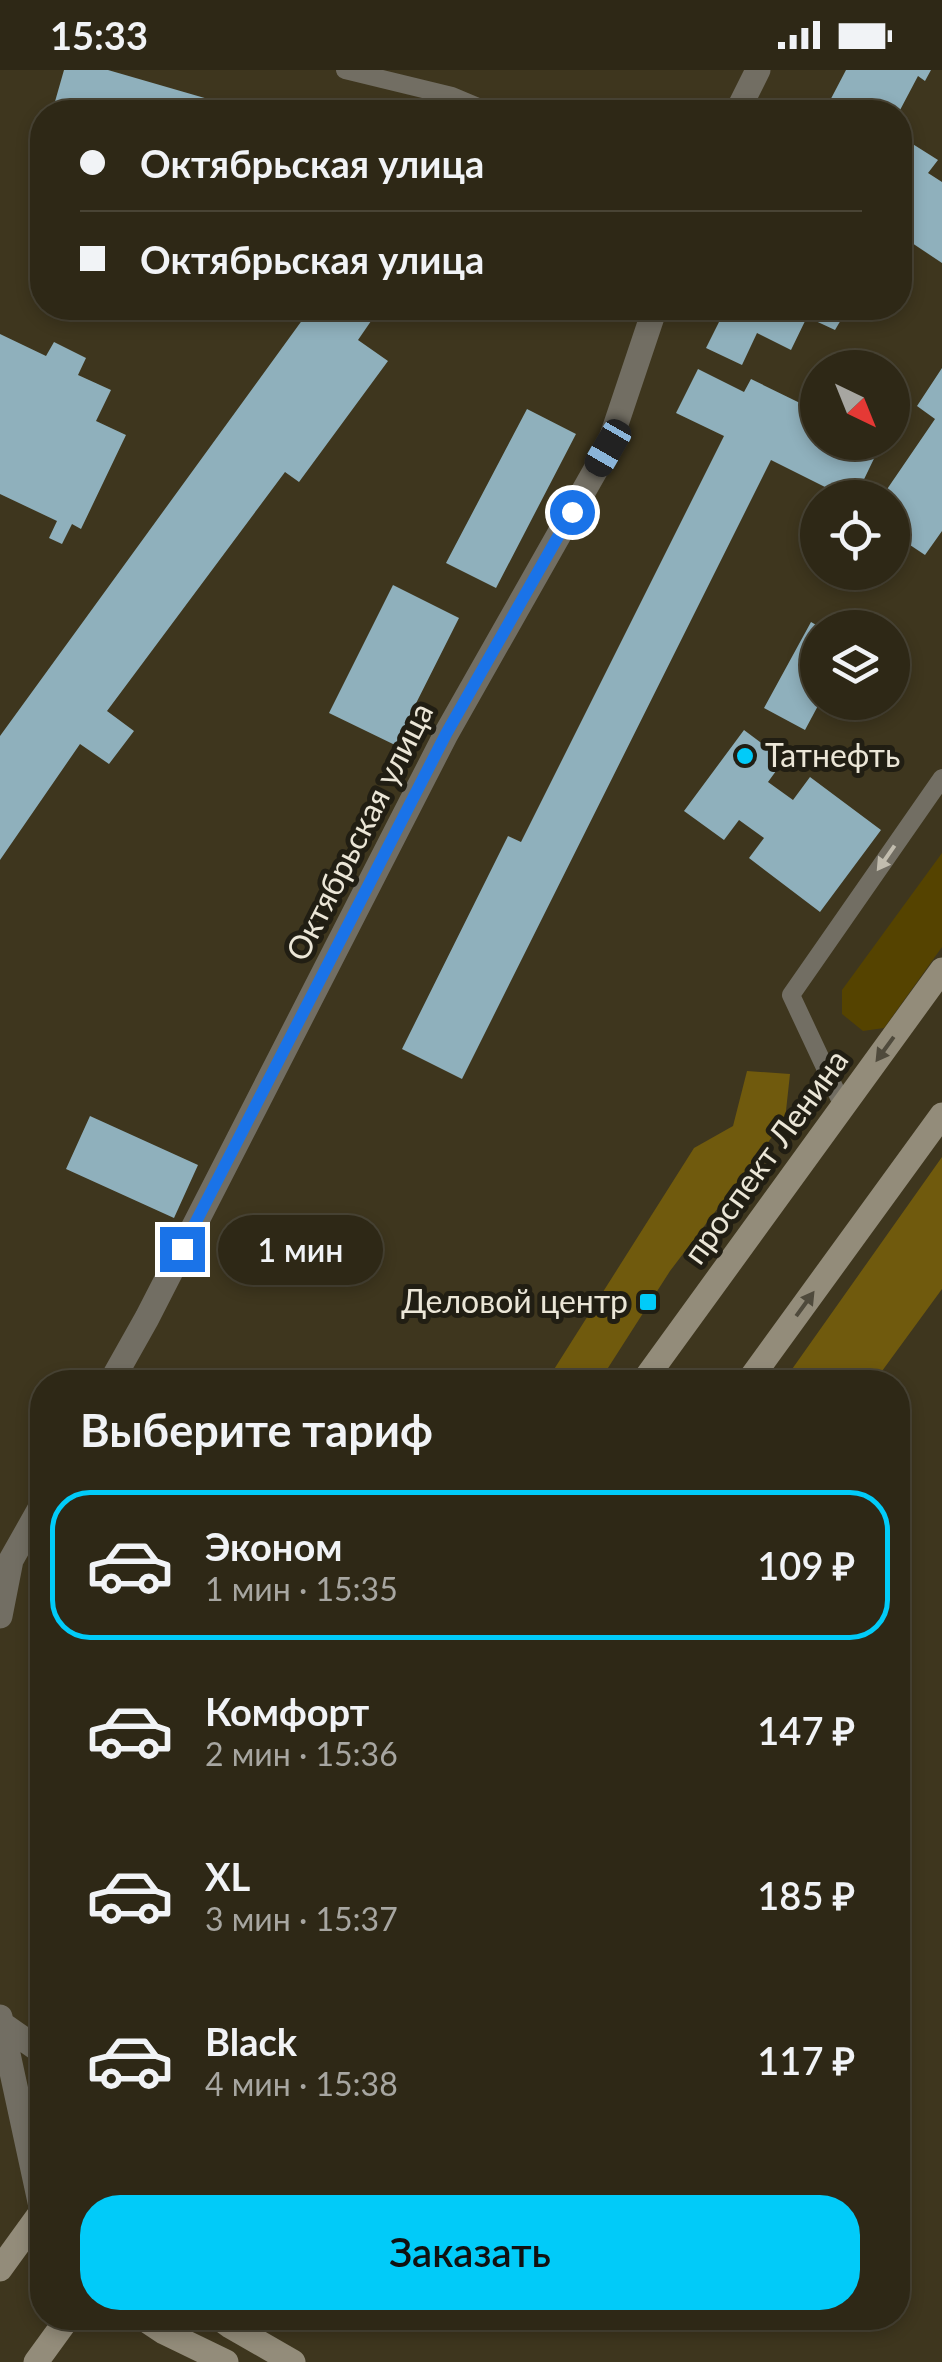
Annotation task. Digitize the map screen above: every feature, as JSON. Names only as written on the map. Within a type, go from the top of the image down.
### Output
[{"type":"main road","name":"проспект Ленина","points":[[652,1370],[942,970]]},
{"type":"main road","points":[[757,1370],[942,1115]]},
{"type":"main road","points":[[0,2268],[30,2227]]},
{"type":"main road","points":[[36,2362],[59,2330]]},
{"type":"main road","points":[[161,2330],[226,2362]]},
{"type":"main road","points":[[237,2330],[294,2362]]},
{"type":"street","points":[[744,100],[758,70]]},
{"type":"street","name":"Октябрьская улица","points":[[118,1370],[446,734],[608,448],[651,320]]},
{"type":"street","points":[[1,1601],[11,1560],[30,1526]]},
{"type":"street","points":[[1,2020],[30,2043]]},
{"type":"street","points":[[1,2020],[30,2159]]},
{"type":"lane","points":[[345,70],[462,100]]},
{"type":"lane","points":[[843,1106],[790,995],[942,778]]},
{"type":"shaded area","points":[[942,853],[942,947],[884,1028],[863,1031],[842,1014],[842,990]]},
{"type":"shaded area","points":[[747,1071],[790,1074],[785,1120],[670,1271],[607,1370],[554,1370],[694,1148],[733,1126]]},
{"type":"shaded area","points":[[942,1157],[942,1289],[883,1370],[791,1370]]},
{"type":"building","points":[[64,70],[108,70],[212,100],[55,100]]},
{"type":"building","points":[[846,70],[931,70],[925,81],[918,76],[905,100],[830,100]]},
{"type":"building","points":[[912,144],[938,160],[928,173],[942,182],[942,263],[912,243]]},
{"type":"building","points":[[302,320],[372,320],[358,340],[388,361],[299,482],[285,472],[107,711],[134,731],[109,764],[80,744],[0,860],[0,736]]},
{"type":"building","points":[[720,320],[806,320],[791,350],[757,333],[742,365],[706,348]]},
{"type":"building","points":[[813,320],[841,320],[835,330]]},
{"type":"building","points":[[0,334],[46,356],[54,342],[86,358],[78,375],[111,390],[96,421],[126,435],[81,529],[72,524],[62,544],[49,538],[57,521],[0,494]]},
{"type":"building","points":[[942,368],[942,531],[925,555],[910,545],[910,480],[893,480],[935,419],[917,406]]},
{"type":"building","points":[[698,369],[744,392],[751,379],[800,403],[800,460],[873,460],[864,480],[811,480],[771,460],[462,1079],[402,1049],[508,836],[521,842],[724,436],[676,413]]},
{"type":"building","points":[[527,409],[576,434],[496,588],[446,563]]},
{"type":"building","points":[[393,585],[459,618],[395,745],[329,713]]},
{"type":"building","points":[[800,642],[800,720],[810,720],[805,730],[764,708]]},
{"type":"building","points":[[744,730],[784,760],[768,782],[793,800],[810,777],[881,830],[820,912],[749,858],[764,838],[739,820],[724,840],[684,811]]},
{"type":"building","points":[[90,1116],[198,1165],[174,1218],[66,1169]]},
{"type":"place","name":"Татнефть","points":[[745,756]]},
{"type":"place","name":"Деловой центр","points":[[648,1302]]},
{"type":"route","points":[[182,1249],[446,734],[572,512]]}]
